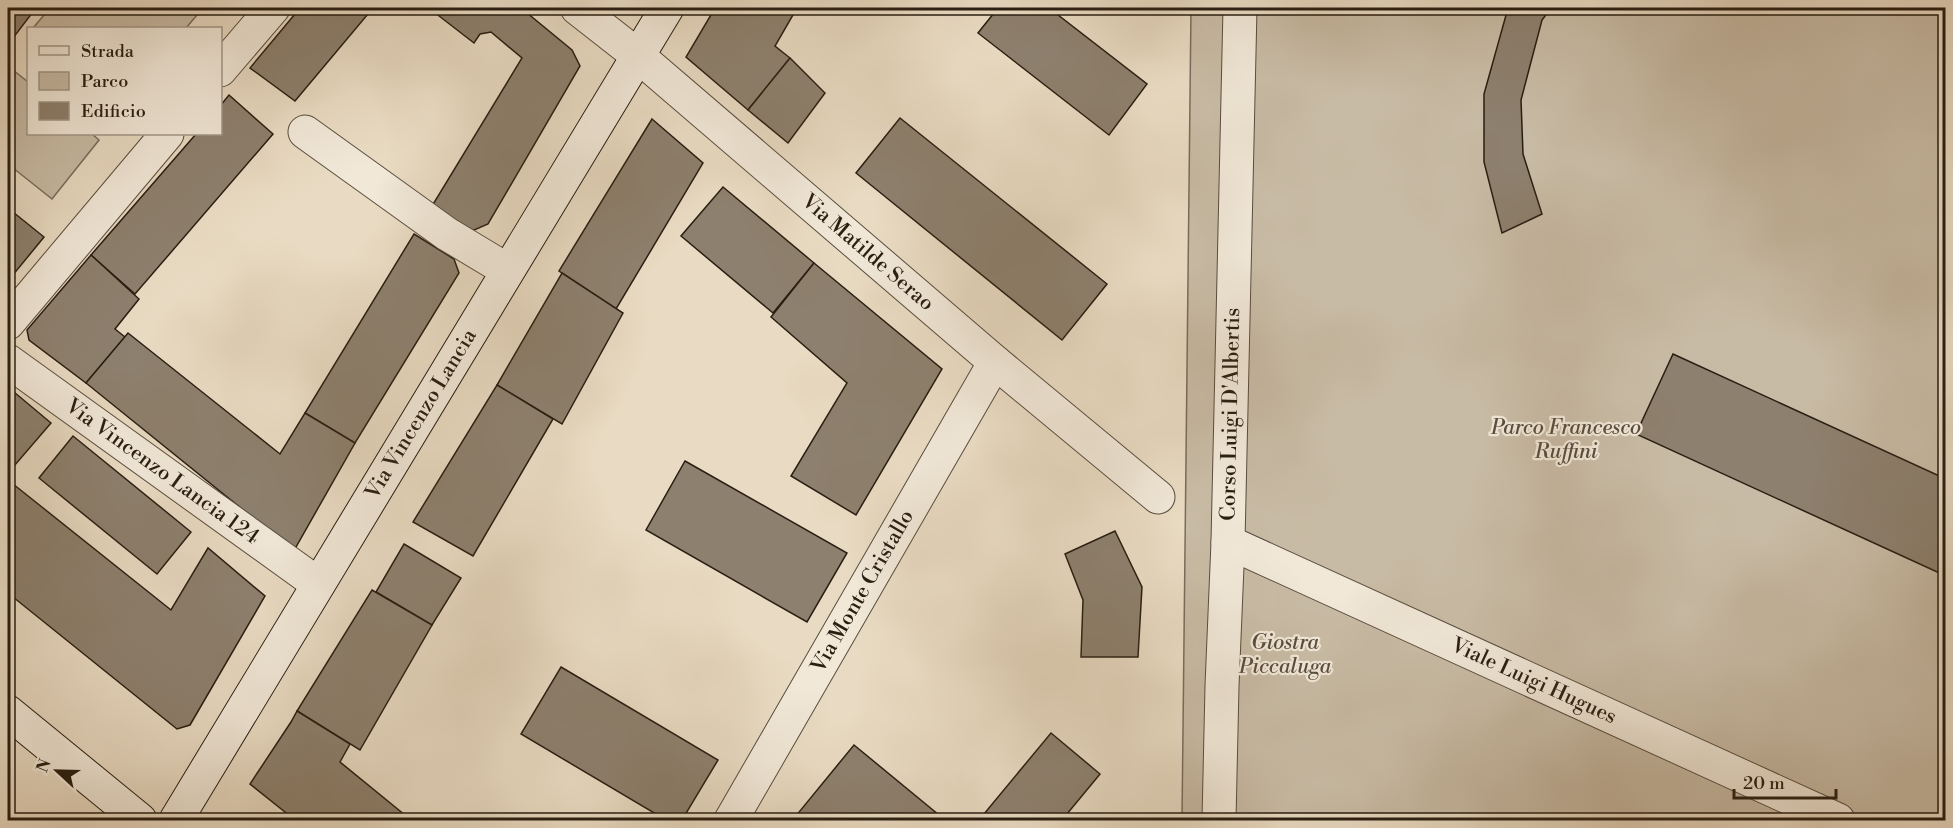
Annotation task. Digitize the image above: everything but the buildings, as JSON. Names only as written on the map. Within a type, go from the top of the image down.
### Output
[{"type":"street","points":[[222,68],[273,8]]},
{"type":"street","name":"Via Matilde Serao","points":[[577,8],[637,56],[995,362],[1158,497]]},
{"type":"street","name":"Via Vincenzo Lancia","points":[[176,820],[667,8]]},
{"type":"street","name":"Corso Luigi D'Albertis","points":[[1220,820],[1240,8]]},
{"type":"street","points":[[305,132],[447,234],[507,270]]},
{"type":"street","points":[[8,323],[166,135]]},
{"type":"street","name":"Via Vincenzo Lancia 124","points":[[8,361],[318,584]]},
{"type":"street","name":"Via Monte Cristallo","points":[[731,820],[995,362]]},
{"type":"street","name":"Viale Luigi Hugues","points":[[1228,542],[1838,820]]},
{"type":"street","points":[[8,712],[140,820]]},
{"type":"green space","points":[[50,8],[203,8],[187,27],[34,27]]},
{"type":"green space","name":"Parco Francesco Ruffini","points":[[1191,8],[1945,8],[1945,820],[1182,820]]},
{"type":"green space","points":[[8,66],[27,81],[27,135],[93,135],[99,140],[52,199],[8,164]]},
{"type":"park label","name":"Giostra Piccaluga","points":[[1285,655]]}]
